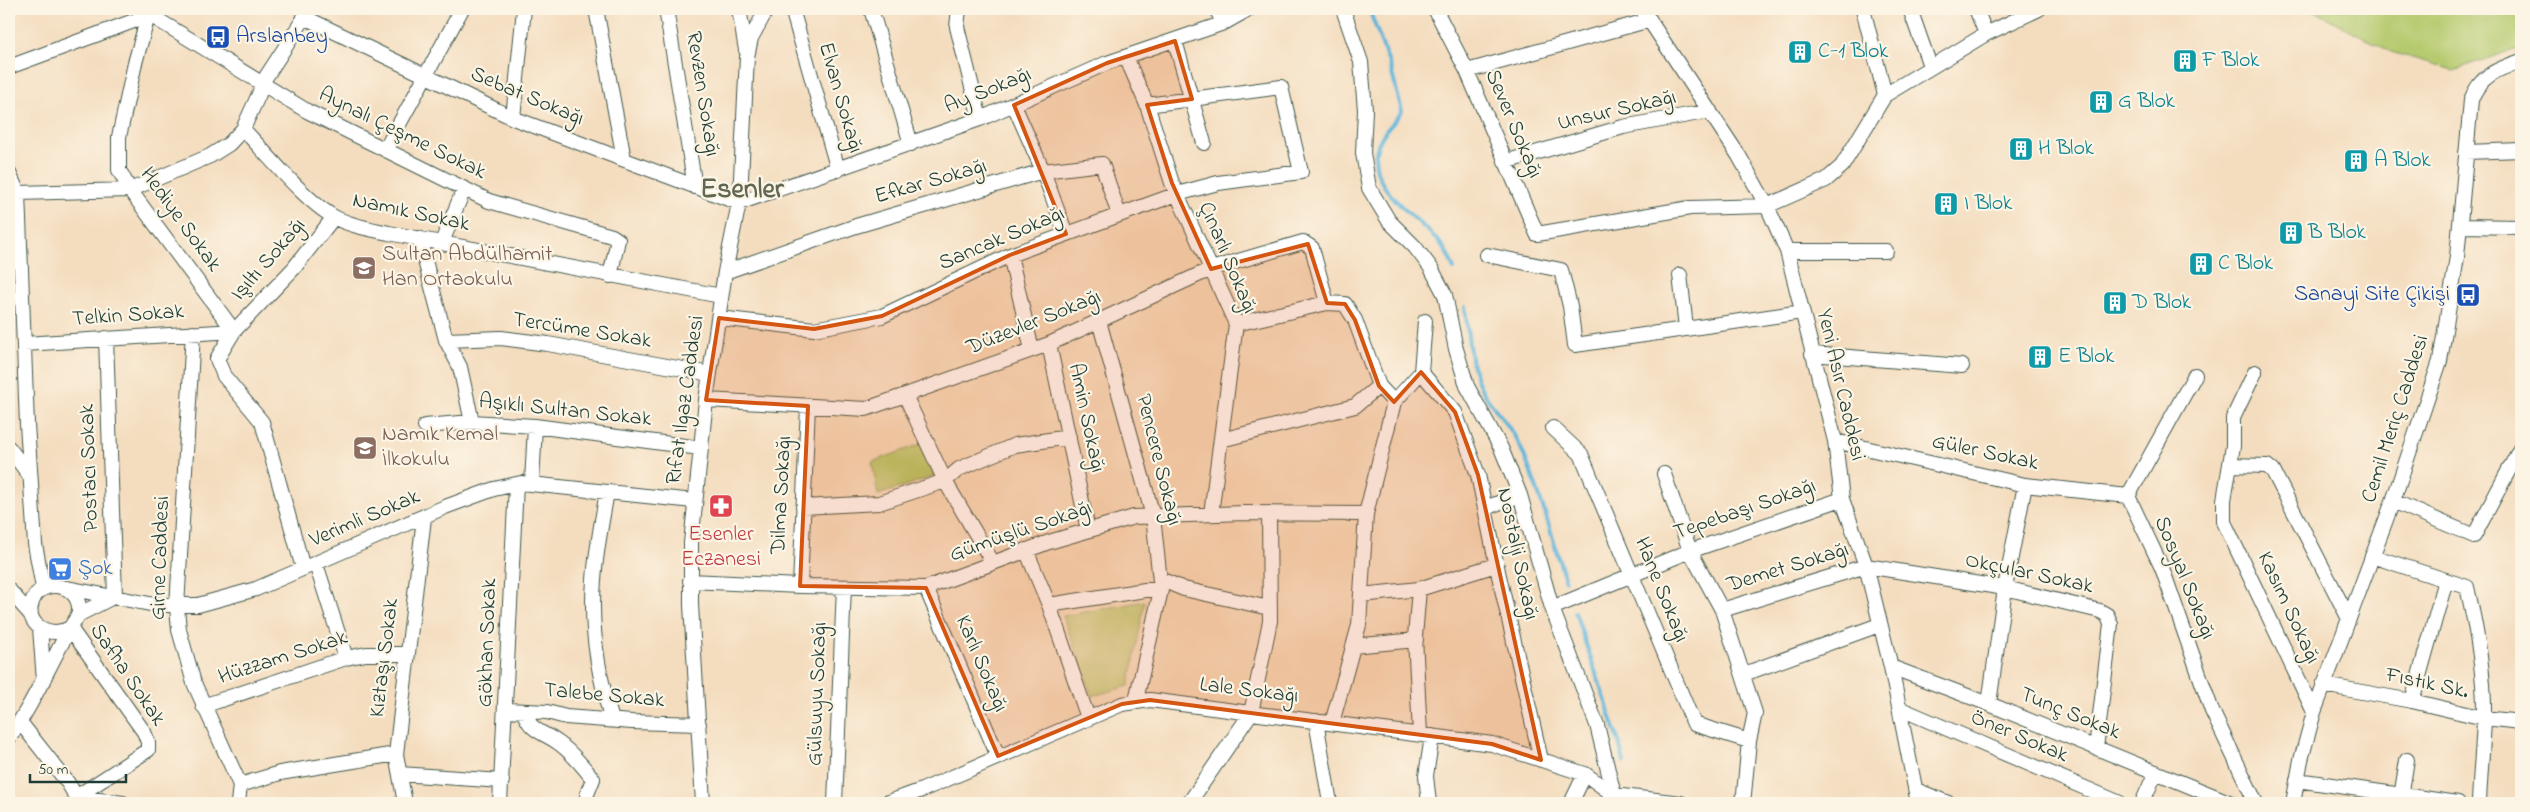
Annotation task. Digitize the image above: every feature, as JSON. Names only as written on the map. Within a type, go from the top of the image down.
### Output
[{"type":"street","points":[[384,150],[427,76],[462,9]]},
{"type":"street","points":[[513,118],[524,9]]},
{"type":"street","points":[[596,9],[624,159]]},
{"type":"street","name":"Revzen Sokağı","points":[[666,9],[695,187]]},
{"type":"street","points":[[739,9],[747,57]]},
{"type":"street","name":"Rıfat Ilgaz Caddesi","points":[[703,803],[690,581],[694,501],[706,400],[725,272],[739,203],[747,57],[751,38],[767,9]]},
{"type":"street","name":"Elvan Sokağı","points":[[792,9],[838,170]]},
{"type":"street","points":[[871,9],[911,144]]},
{"type":"street","points":[[959,9],[957,27],[980,119]]},
{"type":"street","points":[[1216,9],[1224,23]]},
{"type":"street","name":"Ay Sokağı","points":[[739,203],[980,119],[1107,63],[1224,23],[1249,9]]},
{"type":"street","points":[[1343,9],[1361,62],[1364,86],[1363,153],[1370,188],[1389,222],[1415,248],[1431,268],[1445,295],[1456,349],[1467,386],[1501,448],[1520,495],[1552,608],[1597,725],[1613,799],[1681,803]]},
{"type":"street","name":"Sever Sokağı","points":[[1435,9],[1467,71],[1537,234],[1562,228],[1690,208],[1767,206]]},
{"type":"street","points":[[1863,9],[1885,95]]},
{"type":"street","points":[[1910,9],[1930,66]]},
{"type":"street","points":[[1976,9],[1986,34]]},
{"type":"street","points":[[1767,206],[1826,180],[1842,166],[1885,95],[1930,66],[1986,34],[2039,9]]},
{"type":"street","points":[[9,67],[150,12]]},
{"type":"street","name":"Aynalı Çeşme Sokak","points":[[150,12],[307,111],[464,189],[489,201],[612,236],[618,240],[610,276]]},
{"type":"street","name":"Hediye Sokak","points":[[150,12],[134,64],[119,137],[119,170],[130,190],[234,331]]},
{"type":"street","points":[[18,193],[130,190],[210,156],[229,144],[244,129],[262,83],[307,13]]},
{"type":"street","name":"Sebat Sokağı","points":[[307,13],[427,76],[513,118],[739,203]]},
{"type":"street","points":[[1467,71],[1646,14]]},
{"type":"street","name":"Yeni Asır Caddesi","points":[[1646,14],[1739,156],[1767,206],[1787,251],[1835,441],[1842,499],[1866,566],[1879,625],[1891,667],[1901,709],[1917,797]]},
{"type":"street","points":[[1175,41],[1204,143]]},
{"type":"street","name":"Çınarlı Sokağı","points":[[1126,57],[1147,105],[1177,194],[1236,324],[1211,514]]},
{"type":"street","name":"Cemil Meriç Caddesi","points":[[2293,803],[2314,712],[2393,501],[2440,361],[2451,308],[2461,226],[2469,108],[2474,92],[2493,71],[2521,61]]},
{"type":"street","name":"Sancak Sokağı","points":[[719,318],[814,329],[882,316],[1010,255],[1177,194],[1218,183],[1301,172],[1281,87],[1192,98]]},
{"type":"street","points":[[1147,105],[1192,98]]},
{"type":"street","points":[[1014,105],[1043,171],[1066,234]]},
{"type":"street","name":"Unsur Sokağı","points":[[1505,162],[1623,127],[1710,111]]},
{"type":"street","name":"Namık Sokak","points":[[244,129],[309,197],[334,217],[357,225],[419,238],[722,296]]},
{"type":"street","points":[[2466,152],[2521,150]]},
{"type":"street","name":"Efkar Sokağı","points":[[725,272],[856,226],[1043,171],[1102,164],[1119,215]]},
{"type":"street","points":[[9,173],[18,193],[14,214],[24,344],[30,476],[35,544],[44,588]]},
{"type":"street","points":[[442,242],[464,189]]},
{"type":"street","name":"Işıltı Sokağı","points":[[334,217],[294,268],[234,331],[218,358],[219,368],[262,422],[310,566],[346,658]]},
{"type":"street","points":[[2461,226],[2521,227]]},
{"type":"street","points":[[419,238],[446,340],[460,367],[472,422]]},
{"type":"street","name":"Düzevler Sokağı","points":[[706,400],[866,408],[1049,344],[1211,269],[1303,242],[1312,248],[1326,303]]},
{"type":"street","points":[[1787,251],[1886,251]]},
{"type":"street","points":[[1010,255],[1032,350]]},
{"type":"street","points":[[1487,255],[1560,270],[1570,306],[1575,345],[1802,312]]},
{"type":"street","points":[[1680,275],[1686,328]]},
{"type":"street","points":[[1236,324],[1326,303],[1345,304],[1355,320],[1379,386],[1394,402]]},
{"type":"street","name":"Pencere Sokağı","points":[[1099,321],[1154,516],[1160,585],[1136,700]]},
{"type":"street","points":[[1332,723],[1359,625],[1366,514],[1394,402],[1421,372],[1425,321]]},
{"type":"street","name":"Telkin Sokak","points":[[24,344],[234,331]]},
{"type":"street","name":"Girne Caddesi","points":[[193,333],[177,606],[186,657],[203,706],[240,785]]},
{"type":"street","name":"Postacı Sokak","points":[[106,338],[115,596]]},
{"type":"street","name":"Tercüme Sokak","points":[[446,340],[501,338],[548,344],[710,374]]},
{"type":"street","name":"Amin Sokağı","points":[[1049,344],[1088,530]]},
{"type":"street","points":[[1812,354],[1962,366]]},
{"type":"street","name":"Nostalji Sokağı","points":[[1421,372],[1455,412],[1478,475],[1496,565],[1541,760]]},
{"type":"street","points":[[2255,372],[2233,418],[2233,446],[2230,465],[2267,466],[2273,471],[2349,619]]},
{"type":"street","name":"Sosyal Sokağı","points":[[2194,375],[2128,496],[2162,568],[2212,711],[2256,803]]},
{"type":"street","points":[[1221,440],[1355,406],[1379,386]]},
{"type":"street","points":[[905,395],[945,481],[993,562]]},
{"type":"street","name":"Dilma Sokağı","points":[[800,586],[808,406]]},
{"type":"street","name":"Aşıklı Sultan Sokak","points":[[425,426],[472,422],[535,426],[700,448]]},
{"type":"street","points":[[532,483],[535,426]]},
{"type":"street","name":"Hane Sokağı","points":[[1553,428],[1581,454],[1694,724],[1749,741]]},
{"type":"street","points":[[803,506],[878,503],[945,481],[959,469],[1015,445],[1069,437]]},
{"type":"street","name":"Güler Sokak","points":[[1835,441],[2025,485],[2128,496]]},
{"type":"street","points":[[2393,501],[2474,536],[2521,447]]},
{"type":"street","points":[[9,448],[30,476]]},
{"type":"street","name":"Kasım Sokağı","points":[[2230,465],[2224,500],[2224,522],[2314,712]]},
{"type":"street","name":"Demet Sokağı","points":[[1664,474],[1690,551],[1722,610],[1755,713],[1749,741],[1744,794],[1740,803]]},
{"type":"street","name":"Verimli Sokak","points":[[67,588],[115,596],[130,601],[177,606],[198,605],[238,595],[473,496],[516,484],[532,483],[694,501]]},
{"type":"street","name":"Gökhan Sokak","points":[[500,803],[507,710],[516,484]]},
{"type":"street","points":[[1989,704],[2005,588],[2025,485]]},
{"type":"street","points":[[607,492],[594,579],[593,608],[600,682],[612,720]]},
{"type":"street","points":[[1485,508],[1520,495]]},
{"type":"street","name":"Tepebaşı Sokağı","points":[[1552,608],[1690,551],[1842,499]]},
{"type":"street","points":[[1189,803],[1251,712],[1270,621],[1268,513]]},
{"type":"street","name":"Gümüşlü Sokağı","points":[[690,581],[800,586],[926,588],[1026,550],[1134,517],[1268,513],[1366,514]]},
{"type":"street","name":"Kıztaşı Sokak","points":[[405,803],[396,754],[424,518]]},
{"type":"street","points":[[1026,550],[1049,605],[1088,718]]},
{"type":"street","points":[[2372,556],[2467,587],[2477,629],[2484,718],[2478,803]]},
{"type":"street","points":[[1361,594],[1419,589],[1496,565]]},
{"type":"street","name":"Demet Sokağı","points":[[1722,610],[1866,566]]},
{"type":"street","name":"Okçular Sokak","points":[[1866,566],[2005,588],[2100,611],[2110,618],[2096,748]]},
{"type":"street","points":[[2412,701],[2446,580]]},
{"type":"street","points":[[31,615],[33,599],[44,588],[59,585],[67,588],[77,600],[78,615]]},
{"type":"street","points":[[1049,605],[1144,590],[1160,585],[1269,608]]},
{"type":"street","name":"Gülsuyu Sokağı","points":[[835,803],[844,586]]},
{"type":"street","name":"Karlı Sokağı","points":[[926,588],[998,756]]},
{"type":"street","points":[[1419,589],[1416,640],[1426,735],[1426,776],[1429,803]]},
{"type":"street","points":[[9,590],[40,628],[44,682]]},
{"type":"street","points":[[9,738],[44,682],[78,615],[115,596]]},
{"type":"street","points":[[1744,674],[1879,625]]},
{"type":"street","points":[[40,628],[55,633],[70,628]]},
{"type":"street","name":"Safha Sokak","points":[[70,628],[144,732],[148,742],[148,750],[78,800]]},
{"type":"street","points":[[1354,646],[1416,640]]},
{"type":"street","name":"Hüzzam Sokak","points":[[203,706],[346,658],[366,654],[407,654]]},
{"type":"street","name":"Tunç Sokak","points":[[1891,667],[1989,704],[2231,803]]},
{"type":"street","name":"Fıstık Sk.","points":[[2323,685],[2412,701],[2484,718],[2521,722]]},
{"type":"street","name":"Lale Sokağı","points":[[886,803],[1088,718],[1136,700],[1251,712],[1492,744],[1585,774],[1613,799]]},
{"type":"street","name":"Öner Sokak","points":[[1901,709],[2120,803]]},
{"type":"street","name":"Talebe Sokak","points":[[507,710],[612,720],[699,724]]},
{"type":"street","points":[[523,711],[529,725],[558,743],[577,759],[593,779],[587,794]]},
{"type":"street","points":[[1316,721],[1330,803]]},
{"type":"street","points":[[20,722],[78,800],[123,803]]},
{"type":"street","points":[[238,803],[240,785],[280,773],[396,754]]},
{"type":"street","points":[[2401,799],[2407,760]]},
{"type":"street","points":[[2142,803],[2156,772]]},
{"type":"street","points":[[400,774],[502,781]]},
{"type":"street","points":[[1570,803],[1585,774]]},
{"type":"street","points":[[2297,780],[2401,799],[2458,803]]},
{"type":"street","points":[[1917,797],[1948,803]]},
{"type":"highlighted area","points":[[1175,41],[1192,99],[1147,105],[1172,183],[1211,269],[1308,244],[1327,303],[1345,304],[1355,320],[1379,386],[1394,402],[1421,372],[1455,412],[1478,475],[1541,760],[1492,744],[1150,700],[1122,704],[998,756],[926,588],[800,586],[808,406],[706,400],[719,318],[814,329],[882,316],[1010,255],[1066,234],[1014,105],[1107,63]]},
{"type":"green space","points":[[2311,9],[2521,9],[2521,47],[2454,70],[2391,52]]},
{"type":"green space","points":[[921,444],[935,476],[878,495],[872,462]]},
{"type":"green space","points":[[1145,601],[1129,686],[1092,696],[1063,616]]},
{"type":"waterway","points":[[1369,9],[1390,66],[1402,111],[1383,135],[1376,152],[1376,167],[1381,181],[1391,195],[1441,245],[1448,254],[1454,269]]},
{"type":"waterway","points":[[1465,307],[1472,364],[1479,385],[1520,446],[1539,495],[1565,580]]},
{"type":"waterway","points":[[1575,612],[1617,735],[1624,762]]},
{"type":"place","name":"Arslanbey","points":[[218,37]]},
{"type":"place","name":"C-1 Blok","points":[[1800,52]]},
{"type":"place","name":"F Blok","points":[[2185,61]]},
{"type":"place","name":"G Blok","points":[[2101,102]]},
{"type":"place","name":"H Blok","points":[[2021,149]]},
{"type":"place","name":"A Blok","points":[[2356,161]]},
{"type":"place","name":"I Blok","points":[[1946,204]]},
{"type":"place","name":"B Blok","points":[[2291,233]]},
{"type":"place","name":"C Blok","points":[[2201,264]]},
{"type":"place","name":"Sultan Abdülhamit Han Ortaokulu","points":[[364,268]]},
{"type":"place","name":"Sanayi Site Çikişi","points":[[2468,295]]},
{"type":"place","name":"D Blok","points":[[2115,303]]},
{"type":"place","name":"E Blok","points":[[2040,357]]},
{"type":"place","name":"Namık Kemal İlkokulu","points":[[365,448]]},
{"type":"place","name":"Esenler Eczanesi","points":[[721,506]]},
{"type":"place","name":"Şok","points":[[60,569]]},
{"type":"district","name":"Esenler","points":[[742,190]]}]
